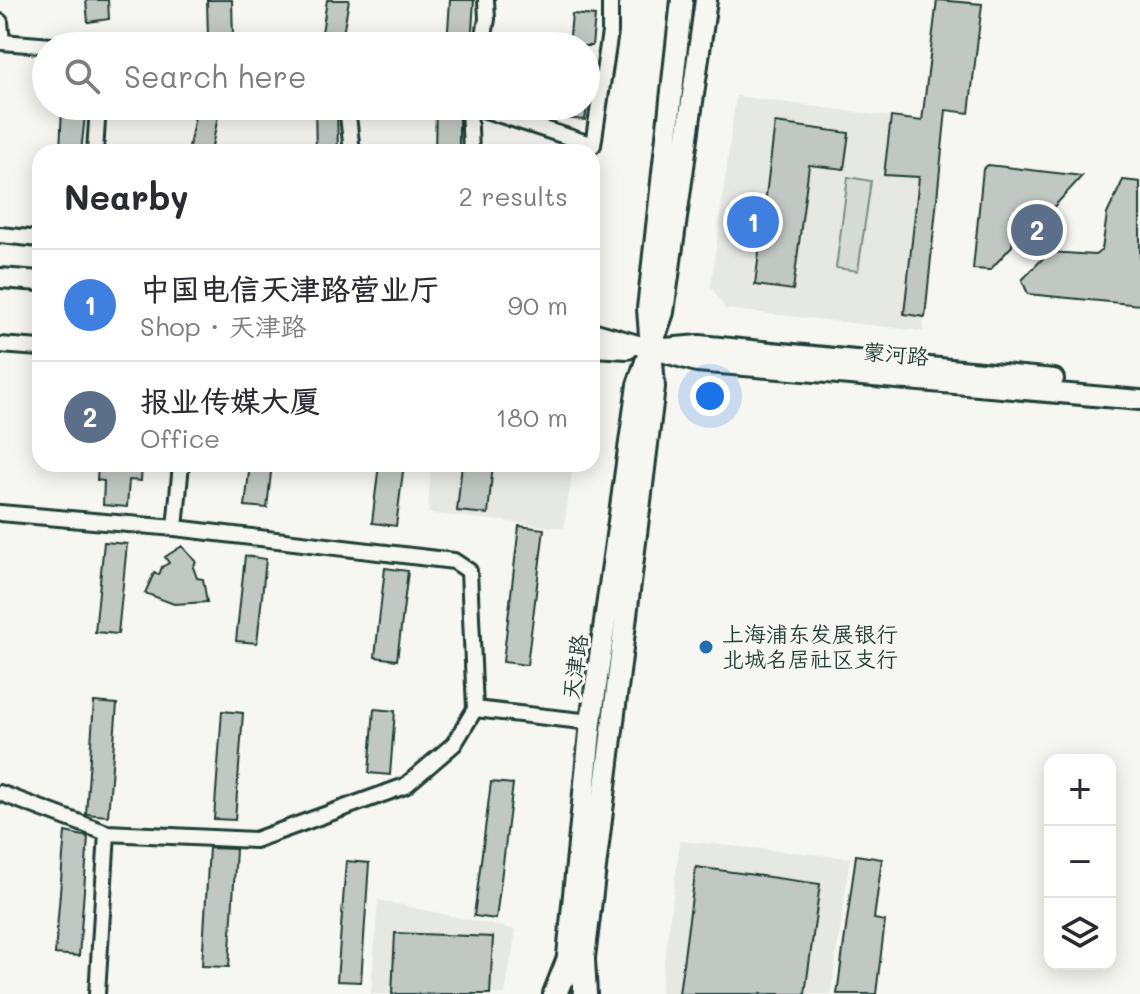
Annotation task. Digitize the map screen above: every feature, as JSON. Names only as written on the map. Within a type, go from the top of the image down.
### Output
[{"type":"main road","name":"天津路","points":[[564,994],[576,961],[652,398],[648,309],[682,0]]},
{"type":"main road","name":"天津路","points":[[576,961],[591,722],[638,385],[663,312],[706,0]]},
{"type":"main road","points":[[555,994],[576,961]]},
{"type":"main road","points":[[576,961],[582,994]]},
{"type":"street","points":[[485,32],[486,0]]},
{"type":"street","points":[[600,101],[610,32],[610,0]]},
{"type":"street","points":[[0,22],[1,42],[32,44]]},
{"type":"street","points":[[96,144],[97,120]]},
{"type":"street","points":[[349,120],[351,144]]},
{"type":"street","points":[[471,144],[472,120]]},
{"type":"street","points":[[512,120],[579,144]]},
{"type":"street","points":[[594,144],[597,120]]},
{"type":"street","points":[[0,235],[32,238]]},
{"type":"street","points":[[0,278],[32,280]]},
{"type":"street","points":[[0,289],[32,292]]},
{"type":"street","name":"蒙河路","points":[[600,334],[697,362],[1140,400]]},
{"type":"street","points":[[0,345],[32,347]]},
{"type":"street","name":"蒙河路","points":[[600,347],[650,350],[699,345],[1140,388]]},
{"type":"street","points":[[175,528],[180,472]]},
{"type":"street","points":[[0,513],[175,528],[454,561],[469,571],[475,709],[454,744],[405,786],[255,840],[107,833],[0,793]]},
{"type":"street","points":[[475,709],[591,722]]},
{"type":"street","points":[[97,994],[107,833]]},
{"type":"shaded area","points":[[736,96],[945,124],[923,331],[725,309],[711,286]]},
{"type":"shaded area","points":[[848,177],[871,181],[858,271],[836,268]]},
{"type":"shaded area","points":[[431,472],[572,472],[564,528],[428,513]]},
{"type":"shaded area","points":[[680,841],[850,858],[831,994],[660,994]]},
{"type":"shaded area","points":[[378,900],[516,930],[505,994],[371,994]]},
{"type":"building","points":[[86,0],[108,0],[109,19],[88,22]]},
{"type":"building","points":[[207,0],[232,0],[233,32],[208,32]]},
{"type":"building","points":[[327,0],[349,0],[343,32],[322,32]]},
{"type":"building","points":[[450,0],[474,0],[472,32],[448,32]]},
{"type":"building","points":[[937,0],[982,4],[969,113],[946,110],[925,317],[904,314],[919,177],[884,175],[891,117],[922,121]]},
{"type":"building","points":[[572,14],[595,16],[593,32],[570,32]]},
{"type":"building","points":[[61,120],[84,120],[82,144],[60,144]]},
{"type":"building","points":[[194,120],[217,120],[213,144],[190,144]]},
{"type":"building","points":[[315,120],[337,120],[338,144],[316,144]]},
{"type":"building","points":[[436,120],[459,120],[459,144],[435,144]]},
{"type":"building","points":[[775,123],[849,133],[844,169],[809,165],[793,290],[755,285]]},
{"type":"building","points":[[988,165],[1082,176],[1050,211],[1016,208],[1012,246],[990,270],[973,269],[983,169]]},
{"type":"building","points":[[1123,180],[1140,182],[1140,305],[1028,294],[1022,280],[1049,252],[1095,255],[1102,250],[1107,214]]},
{"type":"building","points":[[98,472],[142,472],[141,481],[129,480],[127,507],[103,505],[104,481],[97,480]]},
{"type":"building","points":[[249,472],[271,472],[267,508],[245,506]]},
{"type":"building","points":[[378,472],[403,472],[396,526],[372,523]]},
{"type":"building","points":[[461,472],[492,472],[488,514],[457,511]]},
{"type":"building","points":[[519,526],[544,529],[527,665],[503,662]]},
{"type":"building","points":[[104,542],[127,544],[118,634],[95,632]]},
{"type":"building","points":[[182,546],[196,562],[193,567],[197,578],[203,579],[207,602],[174,604],[145,593],[154,573],[159,575],[162,567],[169,563],[165,557]]},
{"type":"building","points":[[245,556],[266,559],[257,643],[236,641]]},
{"type":"building","points":[[385,568],[408,571],[397,660],[375,657]]},
{"type":"building","points":[[94,702],[117,704],[108,816],[86,814]]},
{"type":"building","points":[[374,709],[395,711],[390,775],[369,773]]},
{"type":"building","points":[[222,711],[243,713],[235,820],[214,819]]},
{"type":"building","points":[[491,782],[513,784],[496,919],[474,916]]},
{"type":"building","points":[[65,832],[88,837],[79,956],[55,954]]},
{"type":"building","points":[[209,848],[236,849],[229,967],[202,966]]},
{"type":"building","points":[[856,855],[882,859],[874,919],[885,921],[876,994],[837,994]]},
{"type":"building","points":[[346,861],[369,863],[361,982],[337,981]]},
{"type":"building","points":[[696,867],[820,884],[805,994],[679,994]]},
{"type":"building","points":[[395,933],[493,937],[490,994],[392,994]]},
{"type":"place","name":"中国电信天津路营业厅","points":[[753,222]]},
{"type":"place","name":"报业传媒大厦","points":[[1037,230]]},
{"type":"place","name":"上海浦东发展银行 北城名居社区支行","points":[[706,647]]}]
